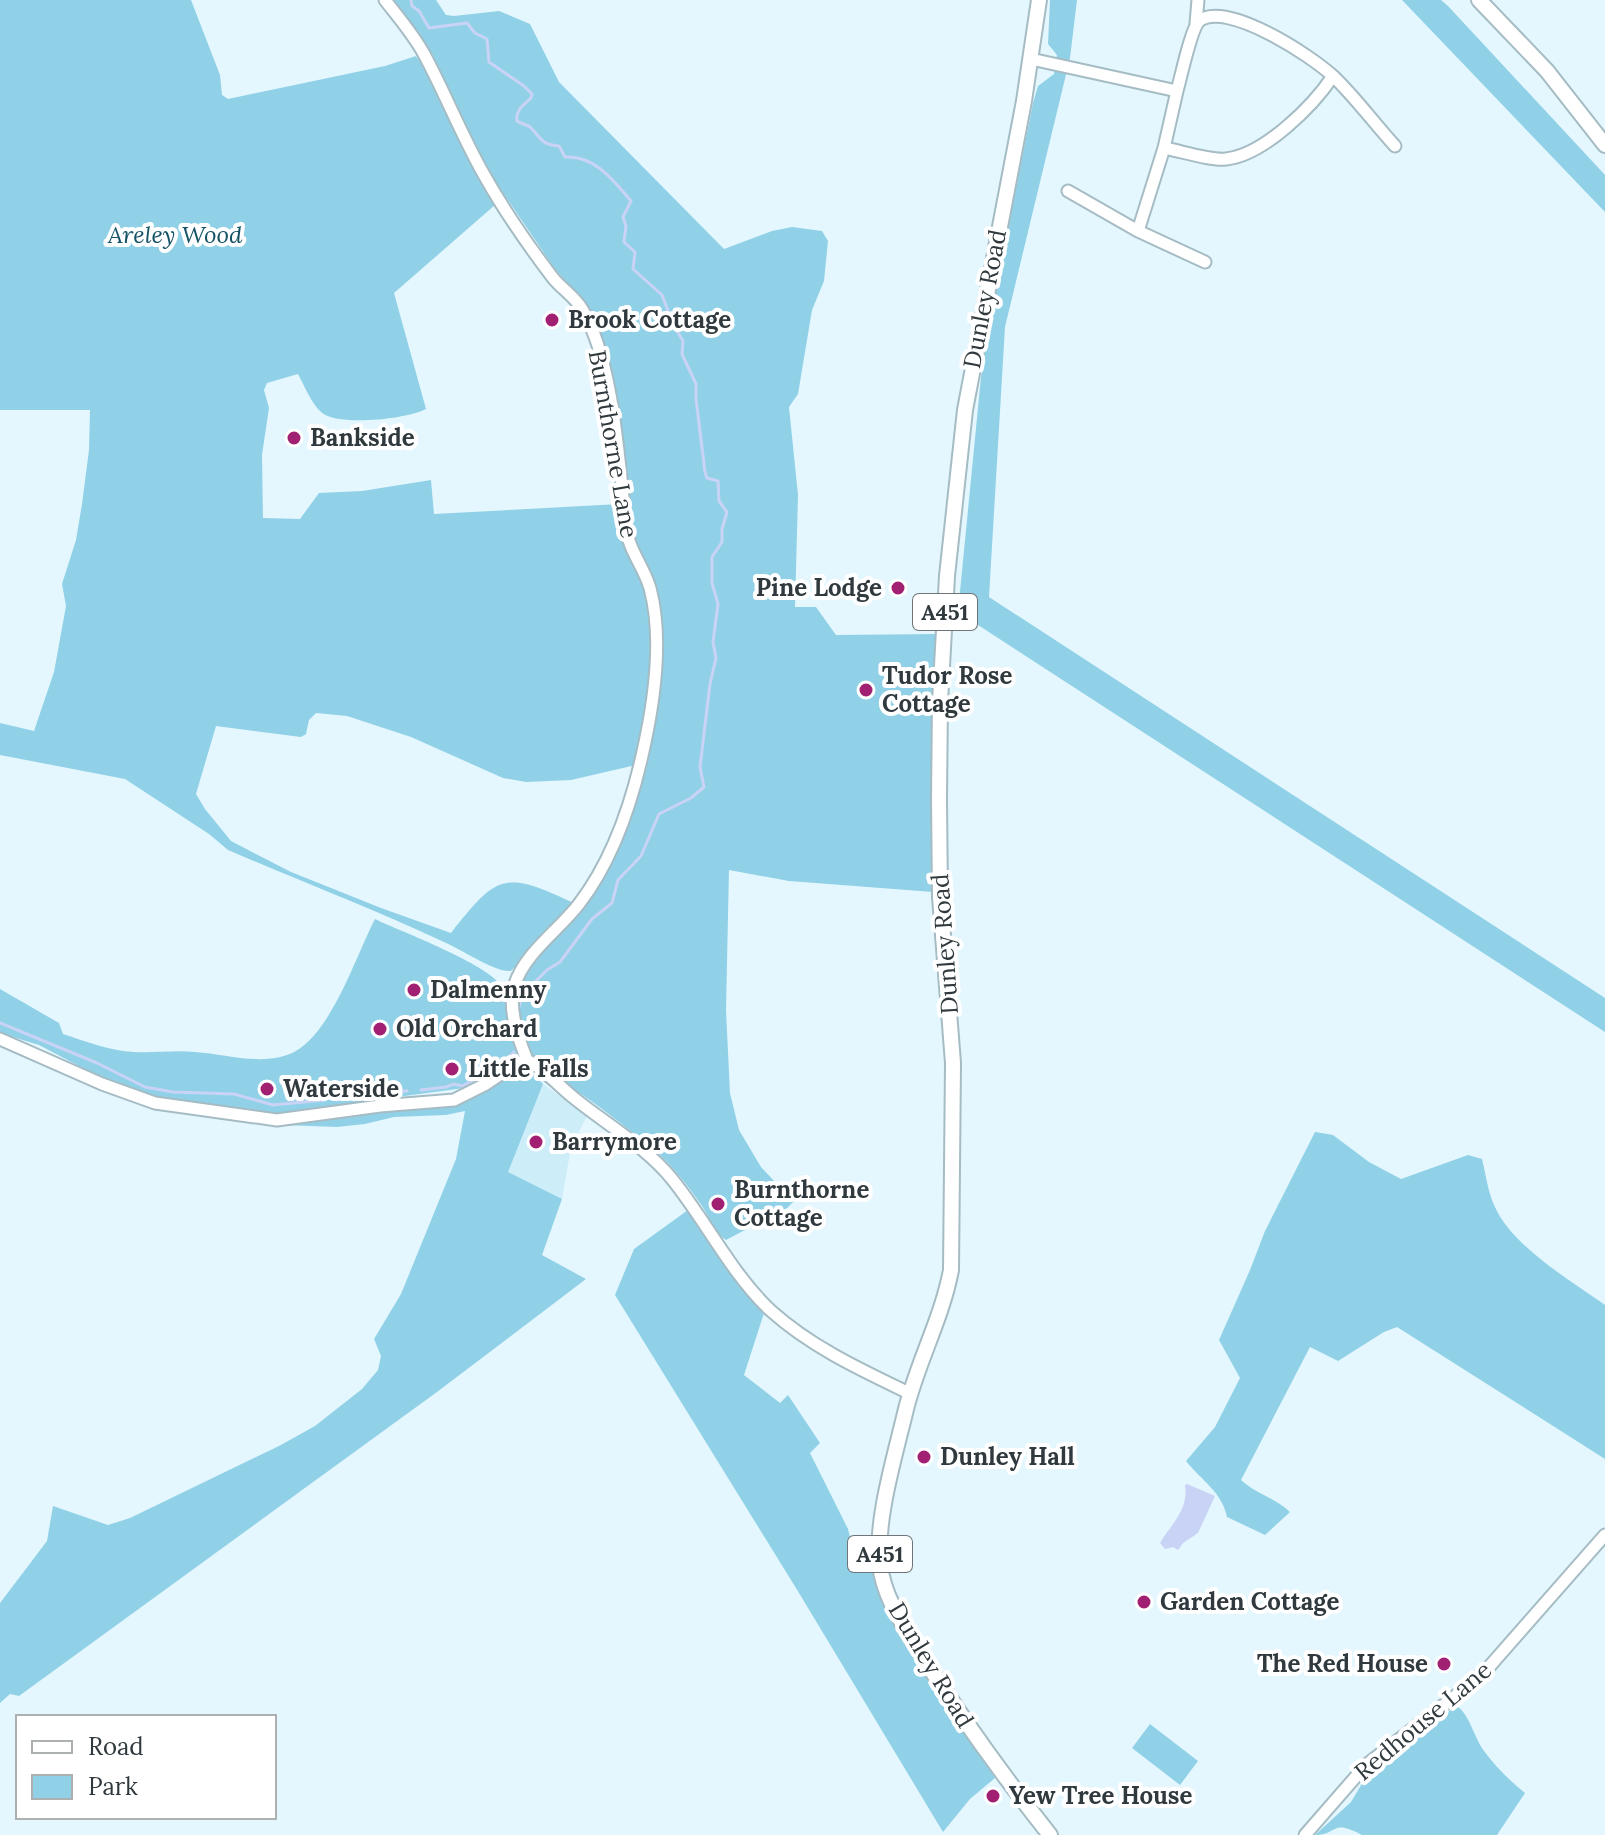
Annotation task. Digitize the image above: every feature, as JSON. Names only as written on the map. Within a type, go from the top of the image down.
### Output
[{"type":"main road","name":"Dunley Road","points":[[1039,0],[1031,59],[965,410],[947,576],[940,702],[939,813],[940,897],[953,1063],[952,1257],[944,1299],[911,1394],[882,1519],[880,1564],[884,1583],[902,1622],[957,1711],[1050,1835]]},
{"type":"main road","points":[[1479,0],[1547,71],[1605,145]]},
{"type":"street","name":"Burnthorne Lane","points":[[385,0],[406,24],[424,52],[482,172],[505,210],[554,279],[586,316],[608,391],[628,540],[649,585],[653,606],[654,692],[642,756],[615,843],[604,868],[579,903],[522,969],[514,985],[513,1012],[527,1060]]},
{"type":"street","points":[[1138,231],[1164,148],[1196,23],[1198,0]]},
{"type":"street","points":[[1196,23],[1209,12],[1220,12],[1249,21],[1295,47],[1333,76],[1395,146]]},
{"type":"street","points":[[1031,59],[1177,91]]},
{"type":"street","points":[[1164,148],[1225,159],[1251,150],[1270,139],[1317,100],[1333,76]]},
{"type":"street","points":[[1068,191],[1138,231],[1205,262]]},
{"type":"street","points":[[0,1039],[40,1054],[102,1084],[155,1103],[277,1120],[454,1100],[527,1060],[615,1132],[647,1152],[693,1207],[747,1284],[796,1332],[911,1394]]},
{"type":"street","name":"Redhouse Lane","points":[[1305,1835],[1366,1765],[1489,1667],[1605,1535]]},
{"type":"shaded area","points":[[543,1084],[587,1116],[571,1147],[562,1199],[507,1172]]},
{"type":"shaded area","points":[[1187,1484],[1215,1496],[1198,1533],[1178,1550],[1173,1547],[1165,1549],[1160,1543],[1182,1509]]},
{"type":"green space","name":"Areley Wood","points":[[0,0],[191,0],[220,75],[222,95],[228,99],[422,57],[464,151],[495,205],[394,293],[426,409],[389,418],[341,419],[329,417],[317,408],[298,374],[267,383],[264,390],[269,408],[262,455],[263,518],[300,519],[319,493],[362,491],[431,480],[434,514],[620,504],[649,607],[650,683],[636,765],[571,780],[526,782],[503,778],[411,737],[347,716],[316,713],[309,720],[306,734],[301,737],[216,726],[196,794],[231,841],[291,872],[451,933],[480,898],[504,884],[532,886],[574,903],[511,971],[488,965],[451,945],[228,850],[125,779],[0,755],[0,723],[34,731],[54,672],[66,606],[62,584],[76,540],[82,504],[90,410],[0,410]]},
{"type":"green space","points":[[394,0],[436,0],[446,15],[454,16],[499,11],[530,24],[559,82],[724,249],[792,227],[822,231],[828,241],[824,281],[812,310],[798,394],[789,407],[798,495],[795,607],[816,607],[836,635],[937,634],[933,892],[789,881],[729,870],[726,1010],[730,1093],[739,1130],[761,1167],[776,1183],[793,1190],[798,1197],[787,1208],[726,1240],[668,1163],[619,1122],[542,1066],[528,1048],[521,1028],[517,996],[522,979],[595,889],[630,819],[651,740],[660,689],[658,613],[634,532],[604,350],[588,307],[555,269],[488,171],[432,54]]},
{"type":"green space","points":[[1050,0],[1077,0],[1070,58],[1005,327],[989,597],[1605,998],[1605,1032],[958,612],[981,377],[990,319],[1033,103],[1038,86],[1054,74],[1057,55],[1048,44]]},
{"type":"green space","points":[[1402,0],[1441,0],[1448,6],[1605,175],[1605,212]]},
{"type":"green space","points":[[375,919],[463,959],[493,977],[508,1001],[516,1054],[479,1083],[464,1088],[375,1100],[304,1115],[274,1116],[229,1107],[164,1100],[98,1076],[39,1045],[0,1033],[0,989],[59,1023],[63,1034],[107,1048],[134,1052],[195,1052],[253,1059],[287,1055],[302,1047],[328,1016]]},
{"type":"green space","points":[[527,1067],[543,1084],[508,1172],[562,1199],[542,1255],[586,1279],[437,1392],[19,1696],[10,1694],[0,1703],[0,1603],[47,1541],[53,1506],[108,1525],[130,1518],[315,1426],[362,1389],[378,1370],[381,1356],[374,1339],[401,1294],[456,1159],[465,1111],[394,1117],[337,1127],[283,1125],[355,1114],[456,1106]]},
{"type":"green space","points":[[1315,1132],[1333,1135],[1369,1162],[1401,1179],[1468,1155],[1482,1159],[1493,1202],[1503,1222],[1528,1249],[1605,1305],[1605,1459],[1397,1327],[1338,1361],[1310,1347],[1241,1480],[1290,1512],[1265,1535],[1227,1517],[1216,1494],[1186,1461],[1215,1427],[1240,1378],[1219,1340],[1265,1231]]},
{"type":"green space","points":[[688,1210],[764,1313],[744,1375],[780,1403],[788,1395],[820,1443],[810,1453],[848,1529],[854,1553],[871,1542],[874,1568],[886,1607],[995,1778],[970,1799],[943,1832],[615,1295],[634,1249]]},
{"type":"green space","points":[[1458,1707],[1489,1757],[1525,1793],[1497,1835],[1362,1835],[1340,1828],[1315,1835],[1351,1802],[1370,1770]]},
{"type":"green space","points":[[1150,1724],[1198,1761],[1180,1785],[1132,1748]]},
{"type":"waterway","points":[[411,0],[412,6],[419,11],[429,28],[467,23],[475,33],[487,39],[489,62],[532,94],[519,111],[517,121],[530,127],[544,142],[559,146],[565,157],[576,157],[595,165],[631,201],[623,217],[626,226],[624,242],[635,252],[633,269],[662,295],[683,341],[682,354],[696,384],[705,472],[707,478],[718,481],[719,501],[727,512],[722,542],[712,557],[712,583],[718,604],[713,642],[716,658],[700,767],[704,787],[691,798],[659,814],[641,856],[618,880],[612,903],[592,919],[560,962],[527,990],[519,1007]]},
{"type":"waterway","points":[[0,1023],[97,1063],[145,1087],[173,1092],[234,1094],[273,1105],[325,1100]]},
{"type":"waterway","points":[[421,1090],[454,1084],[462,1086],[496,1069],[514,1052]]},
{"type":"waterway","points":[[337,1100],[377,1092],[407,1091]]},
{"type":"place","name":"Brook Cottage","points":[[552,320]]},
{"type":"place","name":"Bankside","points":[[294,438]]},
{"type":"place","name":"Pine Lodge","points":[[898,588]]},
{"type":"place","name":"Tudor Rose Cottage","points":[[866,690]]},
{"type":"place","name":"Dalmenny","points":[[414,990]]},
{"type":"place","name":"Old Orchard","points":[[380,1029]]},
{"type":"place","name":"Little Falls","points":[[452,1069]]},
{"type":"place","name":"Waterside","points":[[267,1089]]},
{"type":"place","name":"Barrymore","points":[[536,1142]]},
{"type":"place","name":"Burnthorne Cottage","points":[[718,1204]]},
{"type":"place","name":"Dunley Hall","points":[[924,1457]]},
{"type":"place","name":"Garden Cottage","points":[[1144,1602]]},
{"type":"place","name":"The Red House","points":[[1444,1664]]},
{"type":"place","name":"Yew Tree House","points":[[993,1796]]}]
